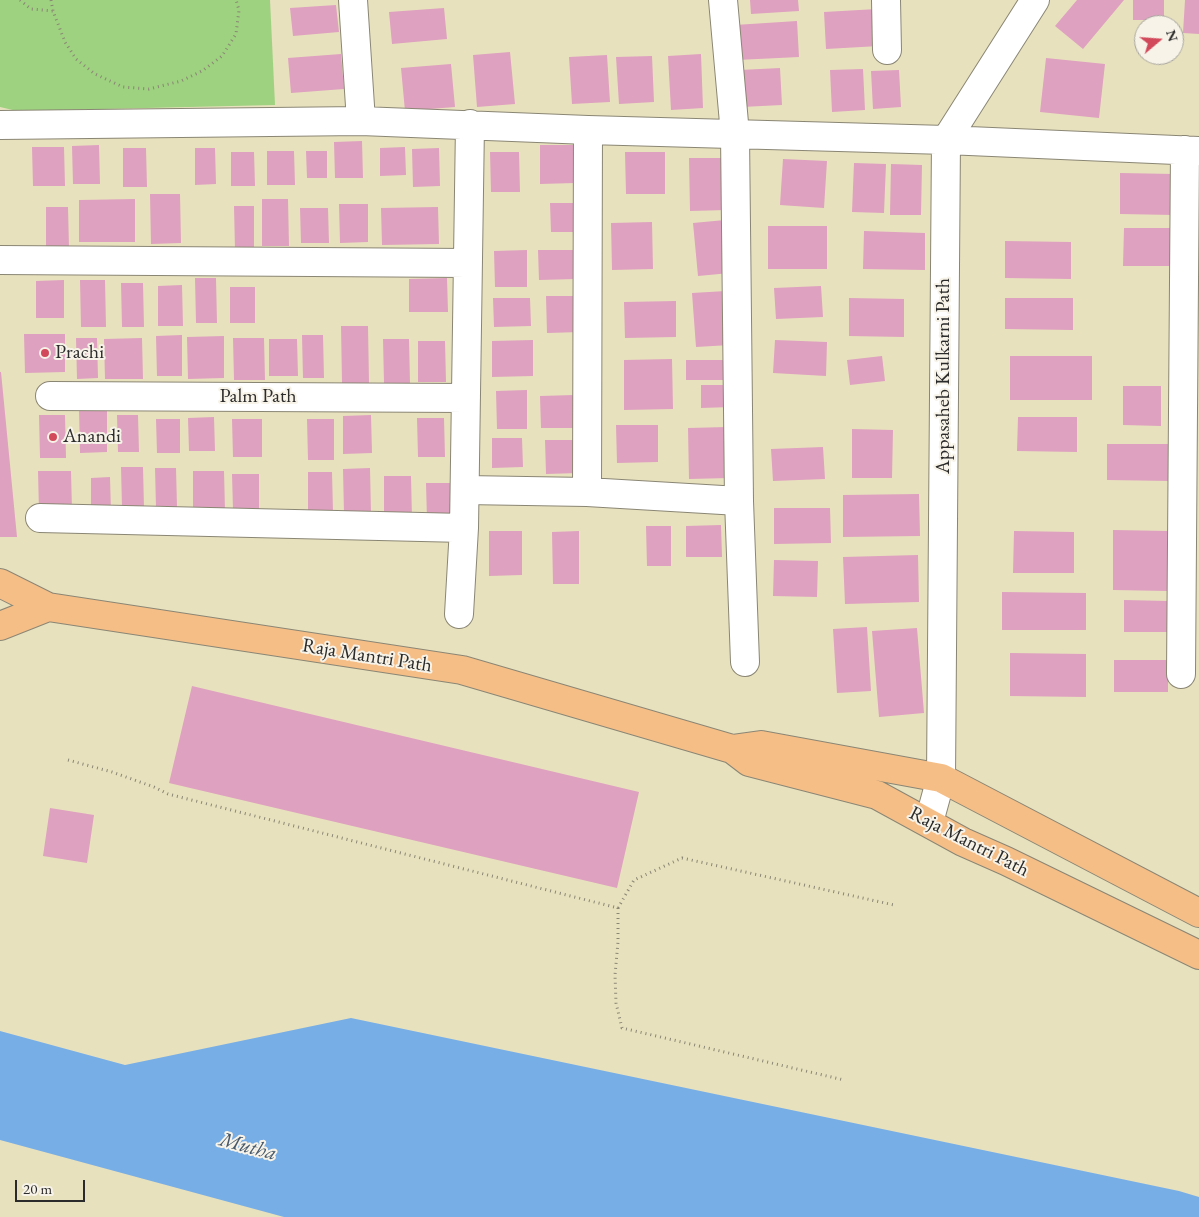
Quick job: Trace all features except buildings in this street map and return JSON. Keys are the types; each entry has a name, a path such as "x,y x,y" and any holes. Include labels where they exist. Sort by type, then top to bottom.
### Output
{"main road":[{"name":"Raja Mantri Path","path":"0,583 48,607 462,670 732,749 749,762 877,795 963,842 1199,955"},
{"path":"0,626 48,607"},
{"name":"Raja Mantri Path","path":"732,749 761,745 941,778 1199,913"}],"street":[{"path":"353,0 361,121"},
{"path":"723,0 735,134 739,502 745,662"},
{"path":"886,0 887,50"},
{"path":"946,140 1035,0"},
{"path":"0,125 361,121 1192,150 1191,452 1182,674"},
{"path":"459,614 465,490 470,124"},
{"path":"587,492 588,130"},
{"name":"Appasaheb Kulkarni Path","path":"929,822 941,778 946,140"},
{"path":"0,260 468,263"},
{"name":"Palm Path","path":"50,396 466,398"},
{"path":"465,490 587,492 739,502"},
{"path":"40,518 464,528"}],"path":[{"path":"20,0 31,9 52,11"},
{"path":"52,0 52,11 65,42 76,59 95,74 123,87 149,88 180,81 202,71 222,56 236,34 239,10 236,0"},
{"path":"68,760 112,772 168,794 618,908"},
{"path":"844,1080 622,1028 616,1004 615,985 618,908 634,880 682,858 894,905"}],"green space":[{"path":"0,0 270,0 275,105 17,111 0,107"}],"water":[{"name":"Mutha","path":"351,1018 1179,1191 1199,1197 1199,1217 284,1217 0,1140 0,1031 125,1065"}],"place":[{"name":"Prachi","path":"45,353"},
{"name":"Anandi","path":"53,437"}]}
